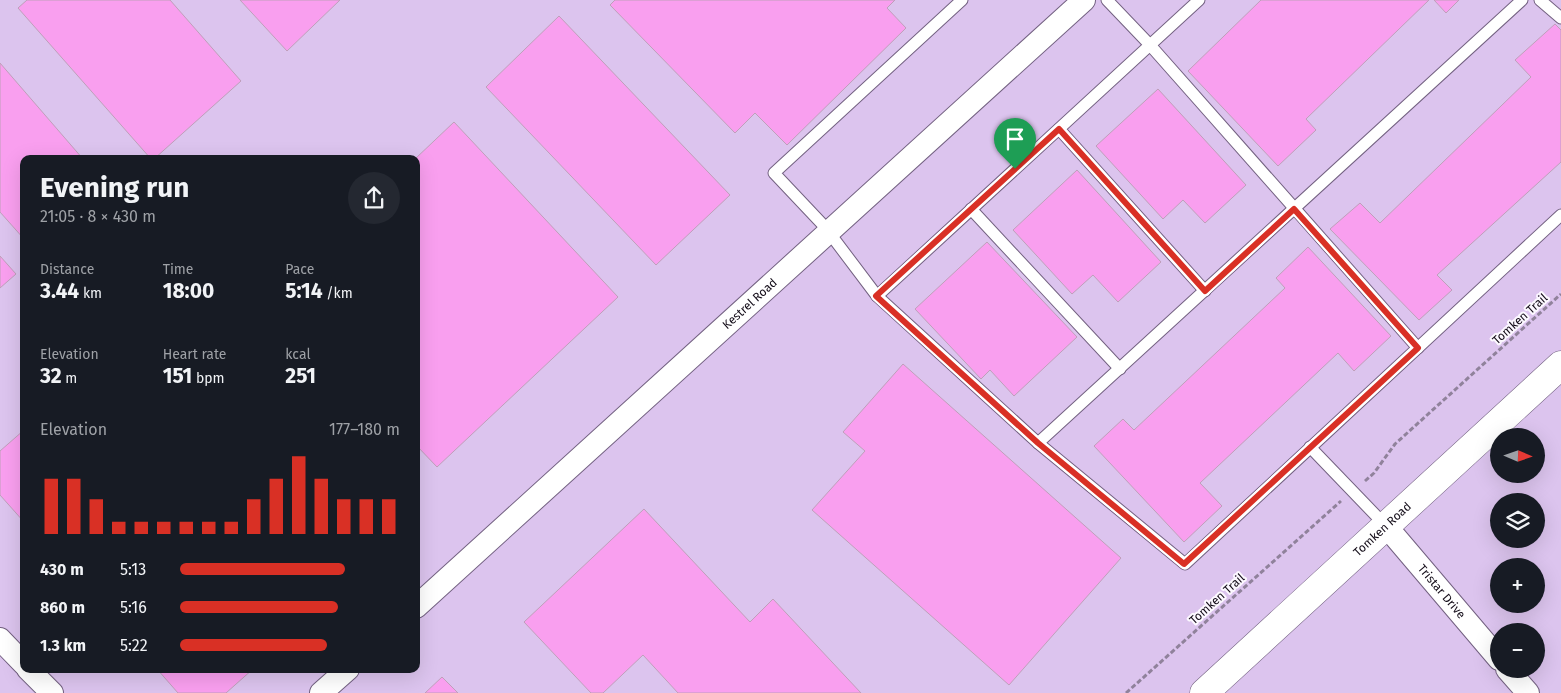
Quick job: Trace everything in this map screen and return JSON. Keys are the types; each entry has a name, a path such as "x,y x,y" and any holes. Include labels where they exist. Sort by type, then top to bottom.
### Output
{"main road":[{"name":"Tomken Road","path":"1204,693 1561,365"}],"street":[{"name":"Kestrel Road","path":"420,603 1084,0"},
{"name":"Tristar Drive","path":"1386,526 1490,648"},
{"path":"0,639 20,660"},
{"path":"32,673 52,693"},
{"path":"321,693 344,673"},
{"path":"1515,678 1528,693"}],"lane":[{"path":"962,0 774,173 825,227 876,296 1038,443 1184,564 1561,215"},
{"path":"1107,0 1150,45 1418,348"},
{"path":"876,296 1199,0"},
{"path":"1038,443 1522,0"},
{"path":"1540,0 1561,18"},
{"path":"1059,129 1205,291"},
{"path":"971,209 1120,369"},
{"path":"1310,447 1386,526"}],"path":[{"name":"Tomken Trail","path":"1384,460 1395,444 1418,422 1561,294"},
{"name":"Tomken Trail","path":"1126,693 1320,519"}],"shaded area":[{"path":"0,0 1561,0 1561,693 0,693"}],"building":[{"path":"27,0 170,0 241,81 158,155 147,155 18,8"},
{"path":"240,0 340,0 287,51"},
{"path":"615,0 895,0 887,8 906,28 787,145 755,113 735,133 610,5"},
{"path":"1261,0 1429,0 1306,119 1316,130 1278,166 1188,71"},
{"path":"1434,0 1459,0 1446,13"},
{"path":"559,16 730,195 656,265 486,87"},
{"path":"1555,24 1561,30 1561,162 1437,275 1452,290 1419,320 1330,229 1360,203 1380,223 1531,77 1515,60"},
{"path":"0,63 80,155 20,155 20,234 0,212"},
{"path":"1158,89 1246,185 1205,223 1183,200 1163,219 1096,146"},
{"path":"454,122 618,297 437,467 420,449 419,155"},
{"path":"1077,170 1161,262 1118,302 1093,275 1072,294 1013,230"},
{"path":"987,242 1077,337 1014,396 990,370 981,379 915,309"},
{"path":"1308,247 1391,336 1354,371 1338,353 1200,483 1222,506 1184,542 1094,446 1123,419 1134,430 1285,288 1276,278"},
{"path":"0,256 16,274 0,288"},
{"path":"903,364 1121,558 1009,685 812,510 865,451 843,432"},
{"path":"20,434 20,518 0,495 0,451"},
{"path":"644,509 750,622 773,599 861,693 678,693 643,655 603,693 591,693 524,622"},
{"path":"160,673 248,673 226,693 178,693"},
{"path":"442,677 458,693 425,693"}],"route":[{"path":"1059,129 1205,291 1294,209 1418,348 1184,564 1038,443 876,296 1015,169 1059,129"}]}
